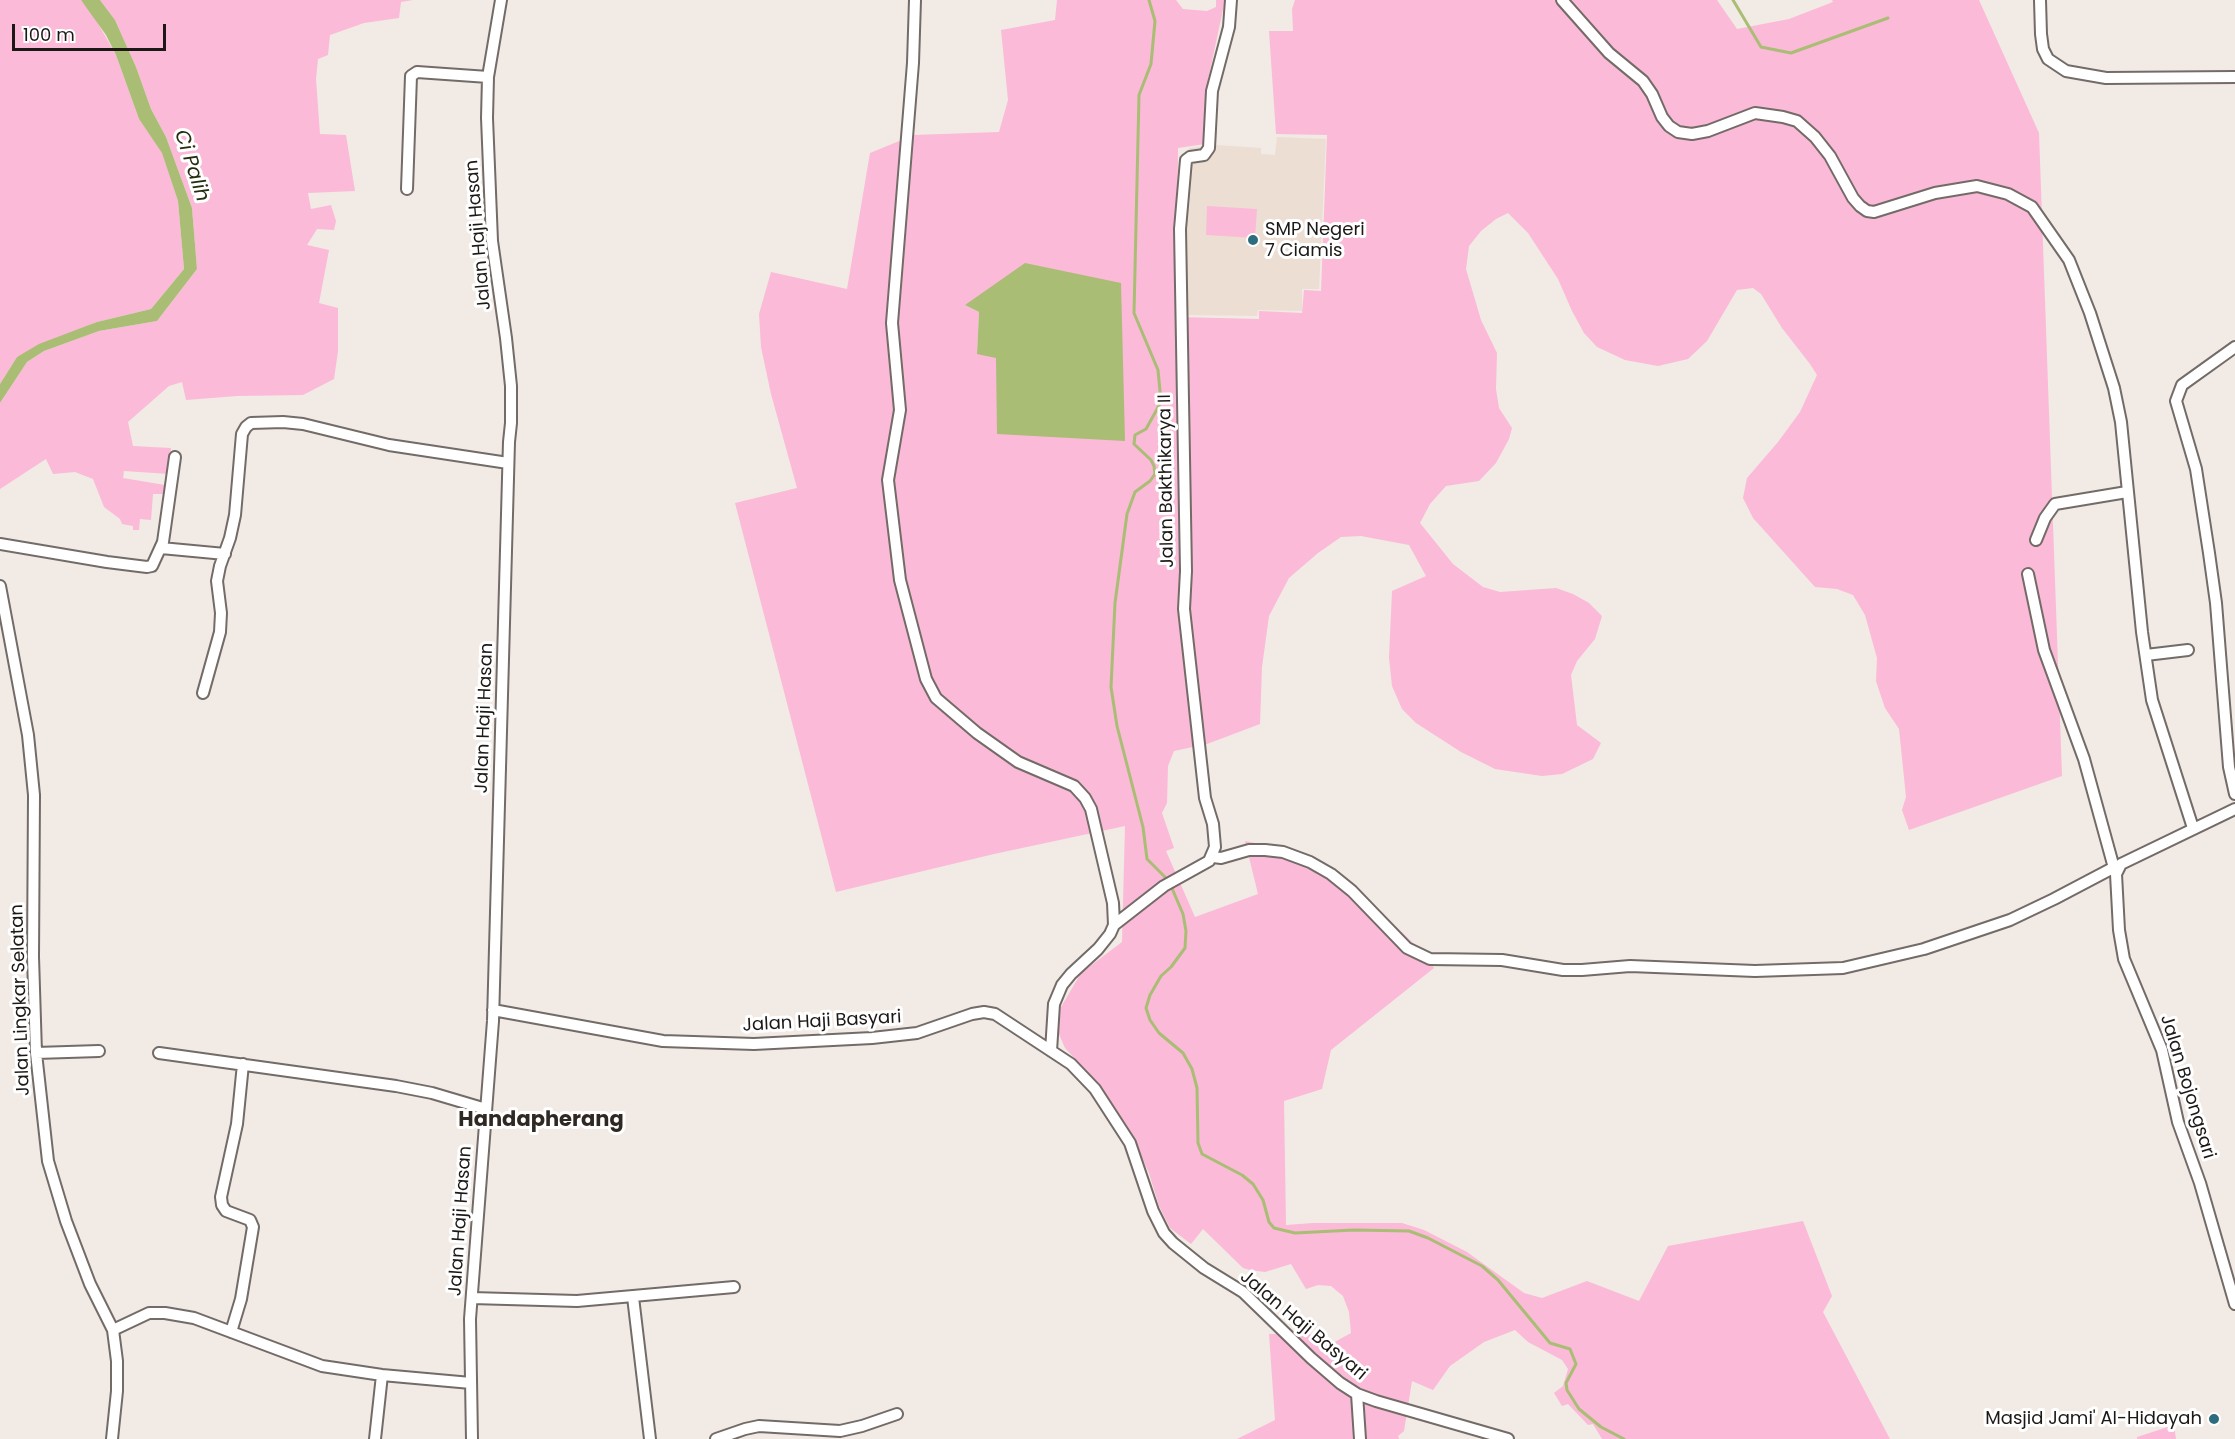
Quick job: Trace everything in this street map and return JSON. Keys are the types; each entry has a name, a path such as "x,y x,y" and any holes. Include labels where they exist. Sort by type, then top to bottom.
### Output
{"street":[{"name":"Jalan Haji Hasan","path":"472,1439 472,1298 493,1010 511,423 511,386 492,241 487,118 488,77 501,0"},
{"path":"915,0 913,63 891,323 900,410 888,480 900,580 926,679 936,698 945,708 1000,750 1035,770 1074,786 1085,798 1091,810 1113,903 1114,925 1098,950 1062,985 1054,1004 1051,1051"},
{"name":"Jalan Bakthikarya II","path":"1213,857 1215,847 1213,824 1205,798 1184,609 1186,571 1180,229 1186,160 1204,155 1209,147 1212,91 1229,27 1231,0"},
{"path":"1562,0 1609,53 1643,81 1652,94 1662,117 1678,132 1692,134 1708,131 1755,113 1797,121 1815,137 1830,156 1853,198 1867,211 1875,213 1935,193 1977,186 2008,194 2032,207 2069,260 2104,353 2121,422 2152,700 2193,828"},
{"path":"2040,0 2040,34 2043,49 2048,59 2066,71 2106,78 2235,77"},
{"path":"407,189 411,76 417,72 488,77"},
{"path":"2235,347 2182,386 2176,400 2196,469 2210,553 2229,767 2235,794"},
{"path":"202,693 220,632 221,613 217,581 235,515 242,434 251,423 303,424 389,445 508,463"},
{"path":"0,544 147,567 153,564 161,548 176,457"},
{"path":"2036,540 2045,518 2055,504 2127,492"},
{"path":"161,548 225,554"},
{"name":"Jalan Bojongsari","path":"2028,574 2046,657 2084,759 2116,868 2119,930 2124,959 2162,1050 2178,1122 2200,1183 2235,1304"},
{"name":"Jalan Lingkar Selatan","path":"0,586 28,735 34,795 33,957 36,1053 48,1161 56,1191 90,1284 113,1330 117,1361 117,1391 112,1439"},
{"path":"2146,656 2188,650"},
{"path":"1114,925 1169,883 1213,857 1218,858 1249,850 1265,850 1283,852 1310,862 1331,874 1352,891 1407,948 1430,959 1502,960 1563,970 1630,966 1812,971 1843,968 1924,949 2010,920 2235,809"},
{"name":"Jalan Haji Basyari","path":"493,1010 663,1041 754,1044 872,1038 917,1033 972,1014 989,1012 995,1014 1081,1073 1117,1120 1130,1143 1158,1223 1173,1243 1204,1268 1243,1292 1340,1383 1357,1394 1508,1439"},
{"path":"36,1053 99,1052"},
{"path":"159,1053 414,1090 486,1108"},
{"path":"231,1332 241,1299 254,1227 250,1220 226,1211 221,1197 237,1124 243,1064"},
{"path":"472,1298 578,1301 734,1287"},
{"path":"633,1297 650,1439"},
{"path":"113,1330 149,1313 165,1313 194,1318 322,1365 382,1375 437,1378 471,1383"},
{"path":"375,1439 382,1375"},
{"path":"1357,1394 1360,1439"},
{"path":"716,1439 759,1426 840,1431 897,1414"}],"shaded area":[{"path":"0,0 81,0 92,13 116,55 139,119 162,152 178,201 184,269 151,309 97,322 17,357 0,384"},
{"path":"81,0 100,0 115,20 136,67 151,109 166,137 192,208 197,269 157,321 99,331 44,351 27,362 0,403 0,384 17,357 39,344 97,322 151,309 184,269 178,201 162,153 139,119 116,55 106,35"},
{"path":"100,0 413,0 401,2 399,18 364,23 330,35 328,55 318,59 316,79 320,134 346,135 355,191 308,193 311,209 331,205 336,221 334,230 317,229 307,245 329,250 319,303 338,308 338,351 334,379 303,395 237,396 186,400 182,382 169,386 128,422 133,446 171,448 169,474 124,471 123,478 165,485 164,494 153,494 151,520 140,519 139,530 133,530 133,526 122,524 120,519 104,507 93,479 75,472 53,474 46,459 0,489 0,403 27,362 44,351 99,331 157,321 197,269 192,208 166,137 151,109 136,67 115,20"},
{"path":"1057,0 1176,0 1183,9 1207,11 1216,7 1216,0 1225,0 1208,80 1205,144 1178,148 1178,317 1259,319 1259,311 1302,313 1304,290 1321,291 1327,135 1276,134 1269,31 1293,31 1292,9 1295,0 1717,0 1737,29 1789,19 1833,2 1832,0 1979,0 2039,133 2062,776 1909,830 1902,810 1906,797 1899,729 1885,708 1876,681 1877,658 1865,615 1853,595 1837,589 1815,587 1753,518 1743,498 1747,478 1800,412 1817,375 1810,364 1782,328 1761,294 1753,288 1737,290 1707,341 1688,359 1658,366 1625,360 1597,347 1584,333 1558,279 1528,233 1508,213 1481,231 1469,246 1466,269 1481,320 1497,353 1496,389 1499,408 1512,428 1509,439 1496,463 1479,481 1446,486 1430,504 1420,523 1453,564 1483,587 1500,592 1556,588 1589,603 1602,616 1595,639 1577,661 1571,675 1577,725 1601,743 1593,759 1562,774 1542,776 1495,769 1461,752 1416,723 1402,709 1392,686 1389,658 1392,591 1426,576 1409,545 1361,536 1341,537 1289,578 1269,616 1262,667 1260,724 1207,744 1174,751 1168,766 1167,803 1162,813 1174,848 1166,851 1195,917 1258,894 1245,841 1275,847 1311,857 1347,878 1421,951 1434,968 1331,1050 1322,1089 1284,1101 1286,1225 1402,1223 1424,1230 1467,1252 1524,1293 1542,1298 1587,1281 1639,1301 1668,1246 1803,1221 1832,1296 1823,1312 1890,1439 1602,1439 1593,1424 1588,1425 1568,1404 1562,1406 1554,1393 1563,1386 1568,1369 1562,1360 1528,1342 1515,1330 1484,1342 1450,1366 1433,1390 1412,1381 1404,1431 1398,1436 1399,1439 1237,1439 1275,1420 1269,1334 1309,1334 1331,1344 1351,1333 1349,1312 1343,1296 1331,1286 1318,1285 1306,1289 1291,1264 1265,1272 1243,1268 1203,1229 1191,1244 1170,1228 1159,1206 1149,1173 1127,1127 1093,1078 1065,1048 1058,1032 1061,1007 1081,973 1122,942 1125,826 994,854 836,892 735,503 797,488 771,394 761,347 759,314 771,272 847,289 870,153 914,135 999,132 1008,100 1001,30 1055,20","holes":["1121,283 977,354 979,312 965,305"]},
{"name":"SMP Negeri 7 Ciamis","path":"1277,137 1326,139 1319,289 1302,289 1302,311 1258,310 1257,316 1185,315 1185,191 1189,148 1216,145 1261,148 1261,154 1275,155"},
{"path":"1207,206 1257,209 1255,238 1206,235"},
{"path":"1025,263 1121,283 1125,441 997,434 996,358 977,354 979,312 965,305"},
{"path":"2174,1425 2176,1439 2137,1439 2137,1437"}],"waterway":[{"path":"1149,0 1155,21 1151,64 1139,95 1134,313 1158,370 1161,402 1146,429 1135,435 1134,444 1151,460 1155,474 1150,481 1135,492 1127,514 1115,603 1111,687 1117,726 1143,827 1147,859 1168,880"},
{"path":"1733,0 1761,47 1791,53 1888,18"},
{"path":"1171,886 1183,914 1186,931 1185,948 1161,976 1150,995 1146,1008 1150,1020 1159,1033 1183,1053 1192,1069 1197,1088 1198,1143 1202,1154 1242,1175 1253,1184 1263,1200 1269,1222 1274,1228 1295,1233 1354,1230 1409,1231 1428,1238 1482,1266 1498,1280 1550,1343 1570,1349 1576,1364 1566,1383 1567,1390 1579,1409 1601,1427 1624,1439"}],"place":[{"name":"SMP Negeri 7 Ciamis","path":"1253,240"},
{"name":"Masjid Jami' Al-Hidayah","path":"2214,1419"}],"district":[{"name":"Handapherang","path":"541,1121"}],"water label":[{"name":"Ci Palih","path":"191,166"}]}
